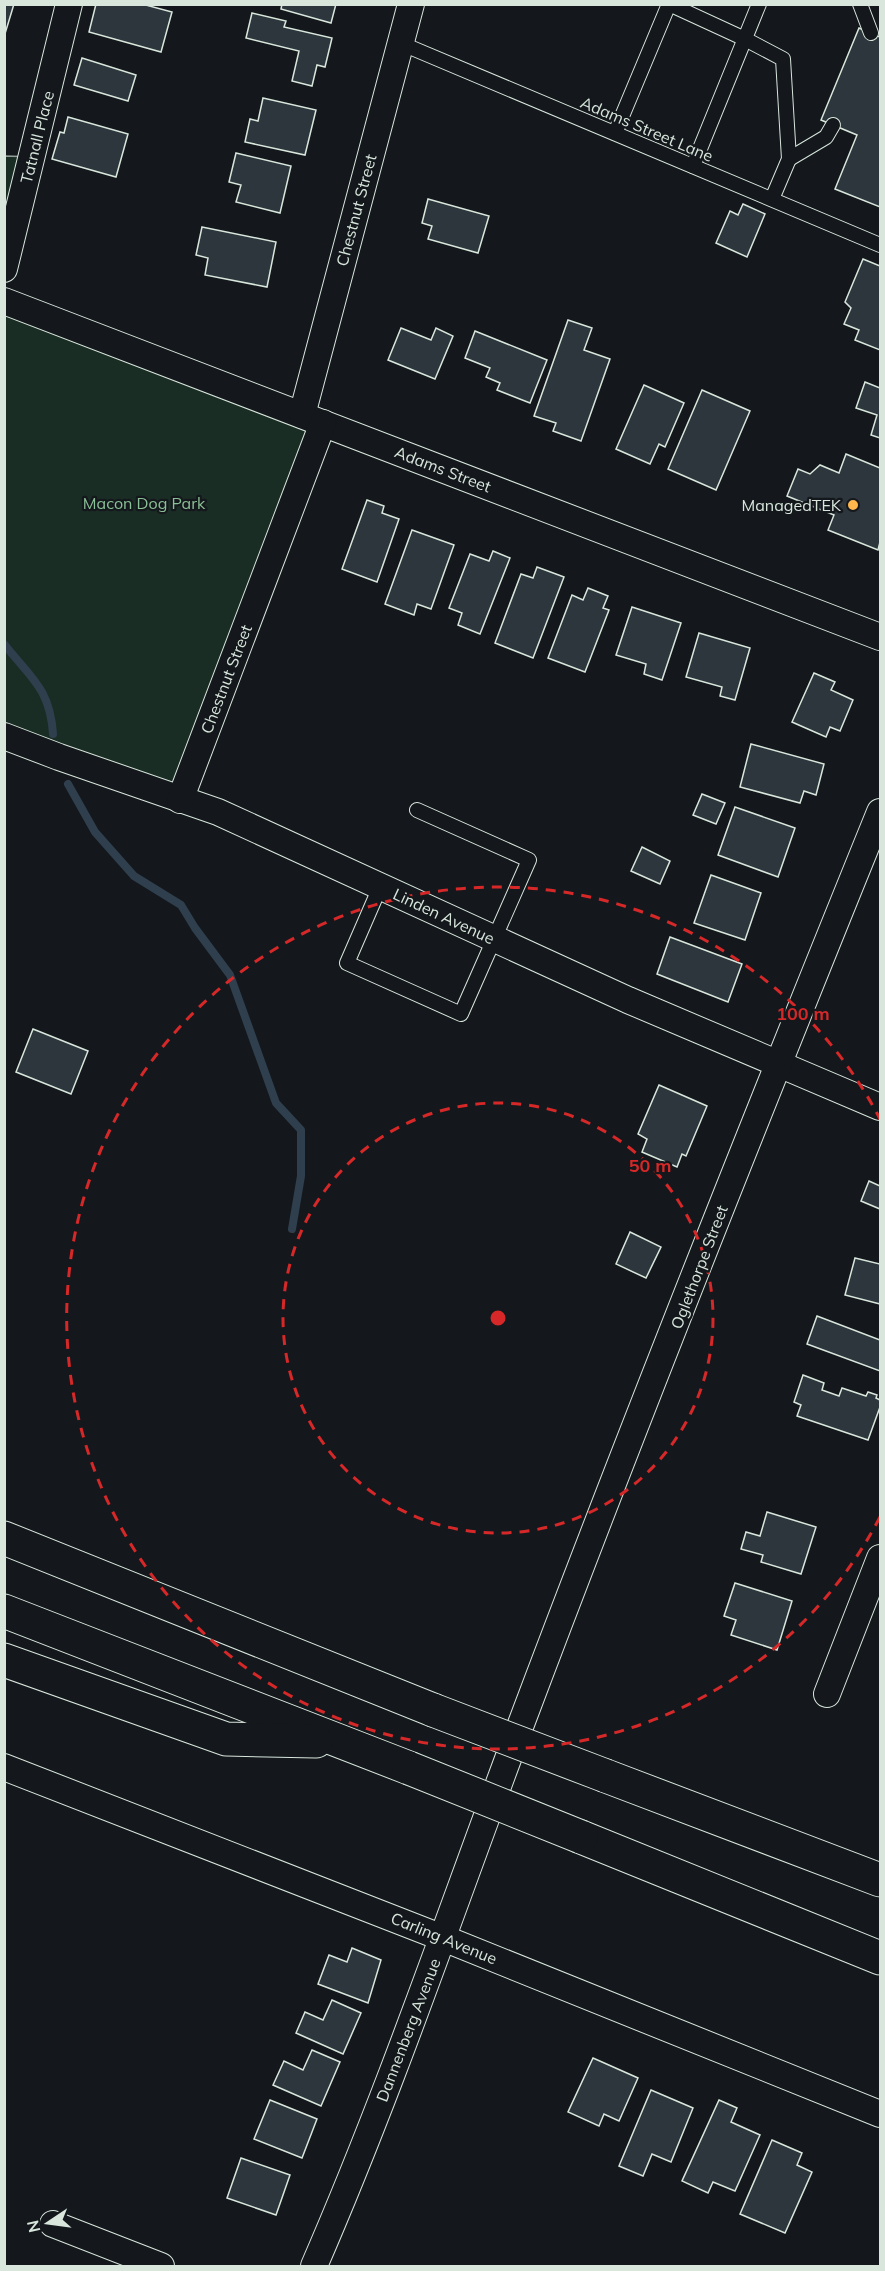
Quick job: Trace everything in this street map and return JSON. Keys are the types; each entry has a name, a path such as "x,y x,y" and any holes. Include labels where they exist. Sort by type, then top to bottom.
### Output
{"highway":[{"path":"4,1538 433,1710 880,1880"},
{"path":"4,1611 410,1768 880,1958"},
{"path":"4,1660 226,1739 338,1741"}],"street":[{"name":"Tatnall Place","path":"4,269 69,4"},
{"name":"Chestnut Street","path":"180,800 313,419 411,4"},
{"name":"Adams Street","path":"4,301 880,637"},
{"name":"Linden Avenue","path":"4,736 218,812 628,1000 880,1107"},
{"name":"Oglethorpe Street","path":"521,1724 778,1064 880,812"},
{"path":"827,1694 880,1558"},
{"name":"Dannenberg Avenue","path":"314,2266 346,2191 443,1938 521,1724"},
{"name":"Carling Avenue","path":"4,1767 443,1938 880,2114"},
{"path":"52,2224 161,2266"}],"lane":[{"path":"615,134 669,4 746,39 783,59 789,159 772,200"},
{"path":"693,166 759,4"},
{"path":"860,4 871,33"},
{"name":"Adams Street Lane","path":"400,43 880,245"},
{"path":"789,159 826,137 832,125"},
{"path":"380,887 346,963 461,1014 529,860 417,810"}],"green space":[{"path":"5,156 35,157 5,273"},
{"name":"Macon Dog Park","path":"4,304 324,422 179,797 5,730"}],"building":[{"path":"4,4 14,4 4,37"},
{"path":"96,4 142,4 172,12 161,52 89,32"},
{"path":"282,4 336,4 331,23 281,9"},
{"path":"252,13 286,21 284,27 332,38 325,67 317,65 312,86 292,81 299,51 246,38"},
{"path":"859,28 880,37 880,207 835,189 857,135 821,120"},
{"path":"82,58 136,75 128,101 74,85"},
{"path":"263,98 316,110 305,155 245,142 250,119 258,121"},
{"path":"68,117 128,134 116,177 52,159 60,132 64,133"},
{"path":"236,153 291,166 280,213 236,202 241,185 229,182"},
{"path":"428,199 489,216 478,253 428,239 432,226 422,223"},
{"path":"743,204 765,214 747,257 716,243 730,211 738,215"},
{"path":"202,227 276,242 267,287 205,275 208,258 196,255"},
{"path":"863,259 880,266 880,350 855,340 859,330 844,324 851,308 845,302"},
{"path":"568,320 592,328 584,350 610,359 581,441 553,431 556,423 534,416"},
{"path":"401,328 431,340 436,328 453,336 435,379 388,360"},
{"path":"475,331 547,360 530,403 497,390 500,383 486,377 490,368 465,358"},
{"path":"865,382 880,388 880,438 871,435 877,415 856,408"},
{"path":"644,385 684,403 665,447 659,444 650,464 616,449"},
{"path":"702,390 750,411 716,490 668,469"},
{"path":"846,454 880,468 880,542 878,550 828,530 834,515 787,496 798,469 810,474 820,465 839,473"},
{"path":"367,500 384,506 382,513 399,519 377,582 342,569"},
{"path":"412,530 454,545 431,609 417,604 414,615 385,604"},
{"path":"493,551 510,558 480,634 458,625 462,613 449,608 470,554 489,561"},
{"path":"537,567 564,577 533,658 495,643 521,574 533,578"},
{"path":"588,588 608,596 603,608 609,610 585,672 548,658 572,595 583,600"},
{"path":"632,607 681,623 662,680 644,674 646,664 616,655"},
{"path":"699,633 750,648 735,700 720,696 722,687 686,677"},
{"path":"814,673 835,682 831,690 853,700 840,731 830,727 826,737 792,722"},
{"path":"751,744 824,764 816,795 804,791 800,803 740,787"},
{"path":"702,794 725,803 716,824 693,815"},
{"path":"735,807 795,828 778,877 718,855"},
{"path":"642,847 670,861 660,884 631,871"},
{"path":"711,875 761,893 745,940 694,923"},
{"path":"670,937 742,964 728,1002 657,974"},
{"path":"33,1029 88,1051 71,1094 16,1072"},
{"path":"659,1085 707,1106 686,1156 682,1154 677,1167 642,1152 647,1139 638,1134"},
{"path":"869,1181 880,1186 880,1209 861,1201"},
{"path":"630,1232 661,1247 646,1278 616,1264"},
{"path":"855,1258 880,1264 880,1304 845,1295"},
{"path":"817,1316 880,1340 880,1371 807,1344"},
{"path":"803,1375 824,1383 822,1390 839,1396 842,1388 866,1396 868,1392 877,1395 880,1407 868,1440 797,1416 801,1405 794,1402"},
{"path":"767,1512 816,1527 801,1574 761,1562 763,1555 741,1549 746,1532 760,1536"},
{"path":"735,1583 792,1601 777,1650 731,1635 736,1620 724,1616"},
{"path":"352,1948 381,1960 368,2003 318,1984 329,1955 347,1962"},
{"path":"332,2000 361,2013 343,2054 296,2033 305,2012 323,2020"},
{"path":"312,2050 340,2062 321,2106 273,2085 284,2061 303,2070"},
{"path":"593,2058 638,2078 619,2121 604,2114 599,2126 568,2112"},
{"path":"651,2090 693,2108 671,2162 652,2154 643,2176 619,2166"},
{"path":"270,2100 317,2119 302,2158 254,2139"},
{"path":"719,2100 737,2108 731,2122 760,2135 735,2191 713,2182 708,2193 682,2181"},
{"path":"772,2140 802,2153 797,2165 812,2172 785,2233 740,2214"},
{"path":"241,2158 290,2175 276,2215 227,2198"}],"waterway":[{"path":"4,644 43,694 48,705 53,734"},
{"path":"68,784 95,832 134,876 181,905 230,975 276,1103 301,1130 301,1176 292,1229"}],"place":[{"name":"ManagedTEK","path":"853,505"}]}
